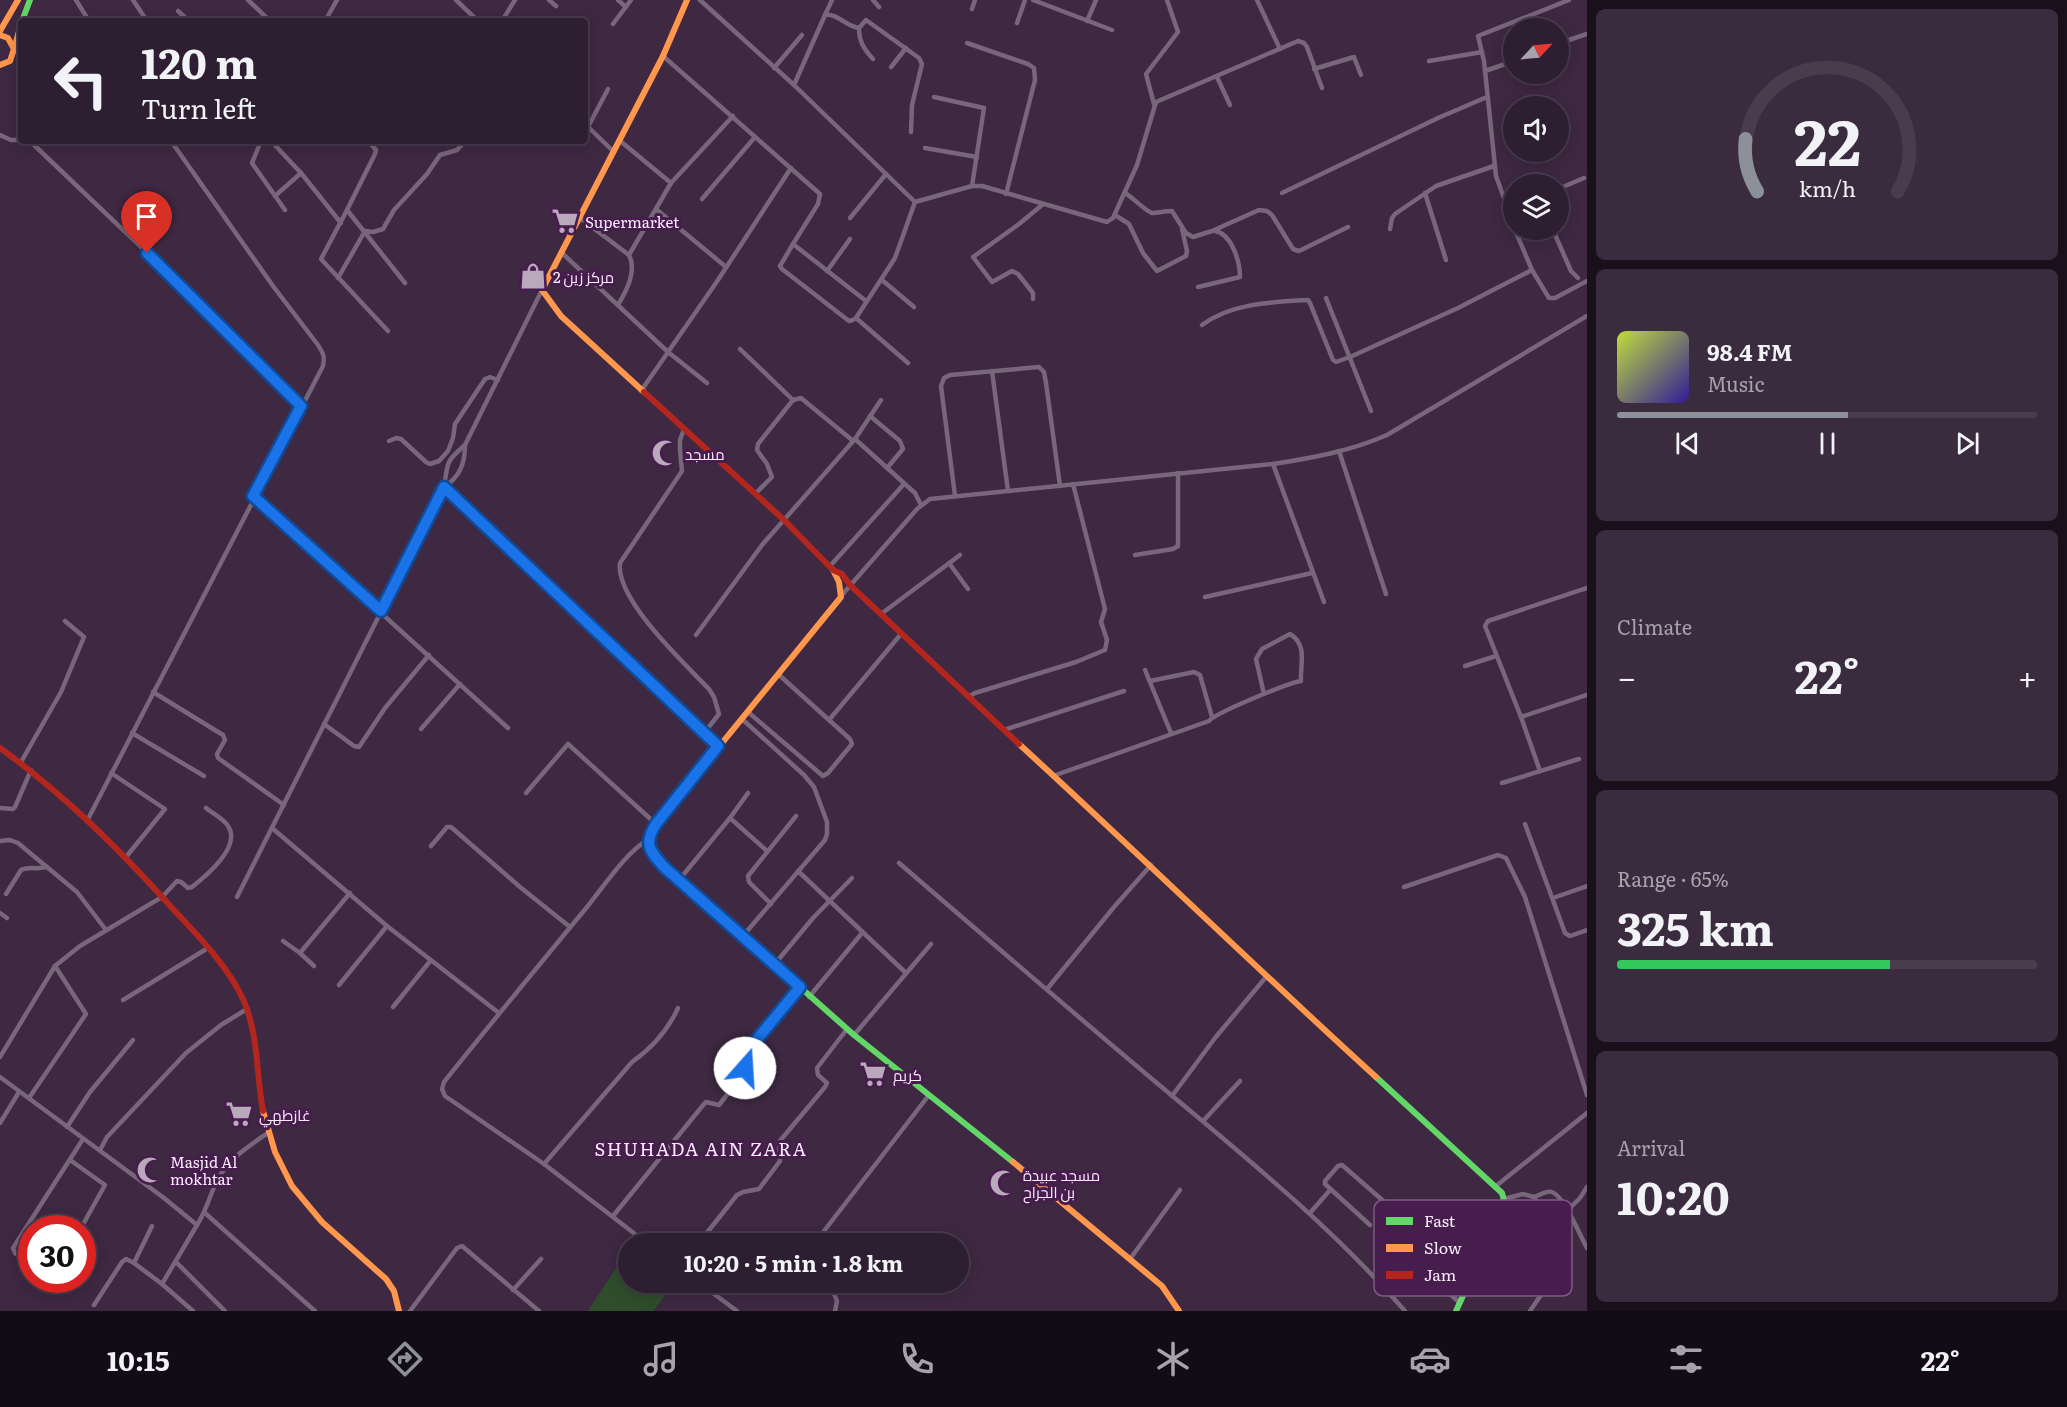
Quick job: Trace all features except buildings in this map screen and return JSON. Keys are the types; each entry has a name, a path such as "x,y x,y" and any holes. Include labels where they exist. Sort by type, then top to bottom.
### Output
{"street":[{"path":"0,71 3,64 12,58 14,49 12,12 18,0"},
{"path":"0,31 13,24 30,0"},
{"path":"76,0 87,18"},
{"path":"133,0 145,18"},
{"path":"248,0 267,18"},
{"path":"328,18 337,0"},
{"path":"456,0 475,18"},
{"path":"504,18 515,0"},
{"path":"549,0 556,6"},
{"path":"618,0 626,7"},
{"path":"613,24 631,0"},
{"path":"444,487 452,483 463,466 465,445 663,56 687,0"},
{"path":"700,0 794,85 915,202"},
{"path":"794,85 832,0"},
{"path":"873,0 879,6"},
{"path":"972,9 975,0"},
{"path":"1017,23 1024,0"},
{"path":"1033,0 1112,30"},
{"path":"1087,21 1096,0"},
{"path":"915,202 972,186 982,186 1102,222 1111,220 1140,155 1154,104 1146,74 1178,32 1167,0"},
{"path":"1257,0 1280,49"},
{"path":"1503,199 1494,165 1479,34 1569,0"},
{"path":"177,11 185,18"},
{"path":"329,15 332,18"},
{"path":"825,15 833,15 859,28"},
{"path":"873,59 863,49 859,28 863,21 867,20 919,58 922,64 912,105 911,132"},
{"path":"1569,40 1587,34"},
{"path":"0,35 11,41 14,49"},
{"path":"774,68 802,35"},
{"path":"1154,104 1301,42 1307,47 1322,88"},
{"path":"967,43 1028,64 1036,72 1006,194"},
{"path":"891,67 906,48"},
{"path":"1430,61 1482,52"},
{"path":"663,56 820,194 821,198 780,266 849,321 854,321 895,258 915,202"},
{"path":"1314,69 1354,57 1361,75"},
{"path":"1485,71 1503,65"},
{"path":"1217,76 1230,105"},
{"path":"588,124 608,89"},
{"path":"934,97 984,108 972,186"},
{"path":"1282,193 1437,118 1487,97"},
{"path":"629,255 671,183 733,116"},
{"path":"588,127 614,152"},
{"path":"0,135 11,140 18,140"},
{"path":"702,199 755,136"},
{"path":"619,141 671,183"},
{"path":"32,144 163,268 301,406"},
{"path":"88,819 253,496 323,366 324,354 266,278 173,144"},
{"path":"260,144 252,163 285,210"},
{"path":"274,144 301,173 341,223"},
{"path":"371,144 376,150 375,154 321,259 388,331"},
{"path":"365,231 373,232 383,229 394,210 427,174 440,155 458,149 462,144"},
{"path":"925,148 977,157"},
{"path":"1390,229 1395,214 1425,193 1447,181 1494,165"},
{"path":"641,391 790,168"},
{"path":"275,196 301,173"},
{"path":"850,218 886,174"},
{"path":"1569,184 1584,178"},
{"path":"1125,193 1138,201 1147,212 1172,211 1188,236 1193,237 1259,210 1267,211 1293,249 1299,251 1348,227"},
{"path":"1425,193 1446,260"},
{"path":"1033,299 1030,288 1014,272 1008,272 992,282 973,257 1042,205"},
{"path":"656,209 726,267"},
{"path":"347,210 405,283"},
{"path":"1115,215 1129,224 1143,253 1157,271 1186,256 1187,251 1181,226"},
{"path":"580,218 629,255 633,267 631,276 618,304"},
{"path":"338,278 365,231"},
{"path":"1198,287 1240,277 1231,243 1223,233 1212,231"},
{"path":"826,271 850,239"},
{"path":"1519,240 1532,270 1547,296 1552,298 1587,282"},
{"path":"1557,240 1571,271 1578,278"},
{"path":"793,244 866,302"},
{"path":"562,253 668,352 707,382"},
{"path":"1202,325 1222,313 1239,308 1308,300 1333,360 1336,362 1458,308 1532,270"},
{"path":"882,280 914,307"},
{"path":"542,290 557,312 784,520 832,568 842,574 850,585 901,634 1151,866 1266,977 1496,1186 1504,1199 1523,1194 1534,1197 1549,1191 1560,1200"},
{"path":"1326,298 1371,411"},
{"path":"1179,1311 1162,1286 809,997 679,880 652,853 648,844 649,839 656,824 850,585 921,505 930,499 1274,464 1339,451 1387,435 1587,316"},
{"path":"856,318 908,363"},
{"path":"740,349 793,400"},
{"path":"955,496 941,386 944,378 950,375 992,371 1039,367 1044,372 1060,486"},
{"path":"992,371 1008,491"},
{"path":"389,441 396,438 401,439 426,462 435,464 448,451 455,424 485,379 490,377 498,380"},
{"path":"756,494 772,477 767,464 757,450 758,444 793,400 801,398 888,468 915,493 921,505"},
{"path":"696,635 744,569 854,439 881,400"},
{"path":"870,416 900,441 903,448 888,468"},
{"path":"684,429 680,440 682,471 638,534 619,568 627,592 640,612 714,696 719,714 704,733"},
{"path":"237,897 444,487 446,465 465,445"},
{"path":"1339,451 1386,594"},
{"path":"1274,464 1324,602"},
{"path":"1135,555 1173,549 1178,546 1178,473"},
{"path":"832,568 904,484"},
{"path":"968,697 984,689 1076,662 1105,650 1107,640 1101,622 1105,609 1073,484"},
{"path":"444,487 718,746"},
{"path":"253,496 508,728"},
{"path":"881,614 960,555"},
{"path":"949,563 968,589"},
{"path":"832,568 839,582 841,597"},
{"path":"1205,597 1312,573"},
{"path":"1540,771 1486,631 1486,623 1587,588"},
{"path":"21,762 60,692 84,637 64,621"},
{"path":"829,720 901,634"},
{"path":"1053,776 1209,721 1212,717 1264,694 1301,681 1304,654 1295,637 1290,634 1262,649 1256,659 1264,694"},
{"path":"324,724 354,746 359,747 385,708 429,655"},
{"path":"1466,666 1496,656"},
{"path":"1146,670 1171,733"},
{"path":"1150,681 1197,673 1200,675 1212,717"},
{"path":"748,711 823,776 852,744 778,674"},
{"path":"422,729 460,684"},
{"path":"1004,730 1124,691"},
{"path":"153,692 224,735 225,740 218,754 219,758 284,805"},
{"path":"1521,717 1587,695"},
{"path":"742,719 804,775 814,787 827,822 825,840 742,937"},
{"path":"132,733 204,776"},
{"path":"526,793 566,746 571,745 656,824"},
{"path":"0,748 31,770 88,819 126,857 208,948 233,981 247,1010 253,1030 260,1094 268,1133 291,1184 303,1202 328,1228 384,1276 393,1290 399,1311"},
{"path":"1502,783 1579,759"},
{"path":"0,808 13,809 15,807 31,770"},
{"path":"111,773 165,810 126,857"},
{"path":"679,880 748,793"},
{"path":"0,1058 55,966 80,946 162,897 177,881 192,888 220,862 232,840 228,825 206,808"},
{"path":"771,904 747,880 748,876 796,816"},
{"path":"730,818 767,850"},
{"path":"1525,824 1567,935 1587,930"},
{"path":"431,846 447,827 451,827 570,927"},
{"path":"272,828 387,926 499,1013"},
{"path":"634,1233 544,1164 446,1096 442,1089 444,1083 499,1013 570,927 640,844 649,839"},
{"path":"0,841 10,840 18,843 77,892 106,930"},
{"path":"1404,887 1498,855 1506,858 1525,897 1587,1095"},
{"path":"899,863 1204,1120 1310,1213 1374,1279"},
{"path":"1047,989 1151,866"},
{"path":"6,894 21,870 26,868 38,870 46,867"},
{"path":"798,871 906,973"},
{"path":"774,965 852,878"},
{"path":"1552,898 1587,886"},
{"path":"300,953 350,893"},
{"path":"0,913 7,918"},
{"path":"339,985 387,926"},
{"path":"809,997 862,933"},
{"path":"283,940 314,966"},
{"path":"854,1035 931,944"},
{"path":"123,1000 208,948"},
{"path":"393,1007 431,960"},
{"path":"29,1098 86,1014 55,966"},
{"path":"1172,1095 1215,1038 1266,977"},
{"path":"613,1216 704,1104 706,1102 719,1105 744,1073 744,1057 750,1048 800,987"},
{"path":"544,1164 632,1062 646,1052 671,1024 678,1008"},
{"path":"100,1150 107,1137 186,1053 221,1025 247,1010"},
{"path":"708,1233 737,1195 743,1191 759,1189 780,1161 779,1142 825,1087 827,1083 818,1075 817,1068 847,1029"},
{"path":"67,1127 90,1092 133,1040"},
{"path":"0,1077 164,1197 197,1225"},
{"path":"1204,1120 1240,1081"},
{"path":"0,1123 19,1092"},
{"path":"822,1233 929,1095"},
{"path":"1496,1186 1587,1113"},
{"path":"162,1284 205,1213 225,1167 268,1133"},
{"path":"34,1215 83,1138"},
{"path":"70,1160 105,1185 88,1215"},
{"path":"1370,1225 1330,1190 1325,1181 1338,1166 1342,1165 1382,1200"},
{"path":"1572,1206 1587,1186"},
{"path":"1130,1259 1180,1190"},
{"path":"1310,1213 1330,1190"},
{"path":"205,1213 315,1311"},
{"path":"1572,1218 1587,1248"},
{"path":"134,1263 152,1226"},
{"path":"18,1240 13,1248 18,1255"},
{"path":"410,1311 459,1247 464,1247 539,1311"},
{"path":"94,1305 126,1259 162,1284 192,1311"},
{"path":"513,1290 541,1259"},
{"path":"176,1262 225,1311"},
{"path":"713,1293 737,1311"},
{"path":"834,1293 837,1301 835,1311"},
{"path":"1390,1296 1405,1311"},
{"path":"1452,1296 1460,1303"},
{"path":"1456,1311 1463,1296"},
{"path":"1530,1311 1540,1296"}],"green space":[{"path":"618,1265 618,1293 667,1293 653,1311 588,1311"}],"traffic: fast":[{"path":"23,18 30,0"},
{"path":"656,857 854,1035 1013,1162"},
{"path":"1376,1077 1502,1193 1504,1200"},
{"path":"1456,1311 1463,1296"}],"traffic: slow":[{"path":"0,31 18,0"},
{"path":"644,392 561,316 542,290 663,56 687,0"},
{"path":"0,35 8,38 14,49 10,61 0,65"},
{"path":"14,49 18,35"},
{"path":"656,857 650,842 656,824 841,597 839,582 833,570"},
{"path":"1019,744 1376,1077"},
{"path":"263,1111 275,1152 292,1186 322,1222 386,1279 394,1291 399,1311"},
{"path":"1013,1162 1162,1286 1179,1311"}],"traffic: jam":[{"path":"644,392 784,520 833,570 842,574 850,585 1019,744"},
{"path":"0,748 69,804 112,845 193,930 221,963 243,999 252,1026 263,1111"}],"place":[{"name":"Supermarket","path":"565,221"},
{"name":"مركز زين 2","path":"533,276"},
{"name":"مسجد","path":"665,453"},
{"name":"كريم","path":"873,1074"},
{"name":"غازطهي","path":"239,1114"},
{"name":"Masjid Al mokhtar","path":"150,1170"},
{"name":"مسجد عبيدة بن الجراح","path":"1003,1183"}],"district":[{"name":"SHUHADA AIN ZARA","path":"701,1148"}],"route":[{"path":"147,253 301,406 253,496 381,611 444,487 718,746 656,824 648,844 652,853 664,867 800,987 750,1048 744,1057 745,1068"}]}
